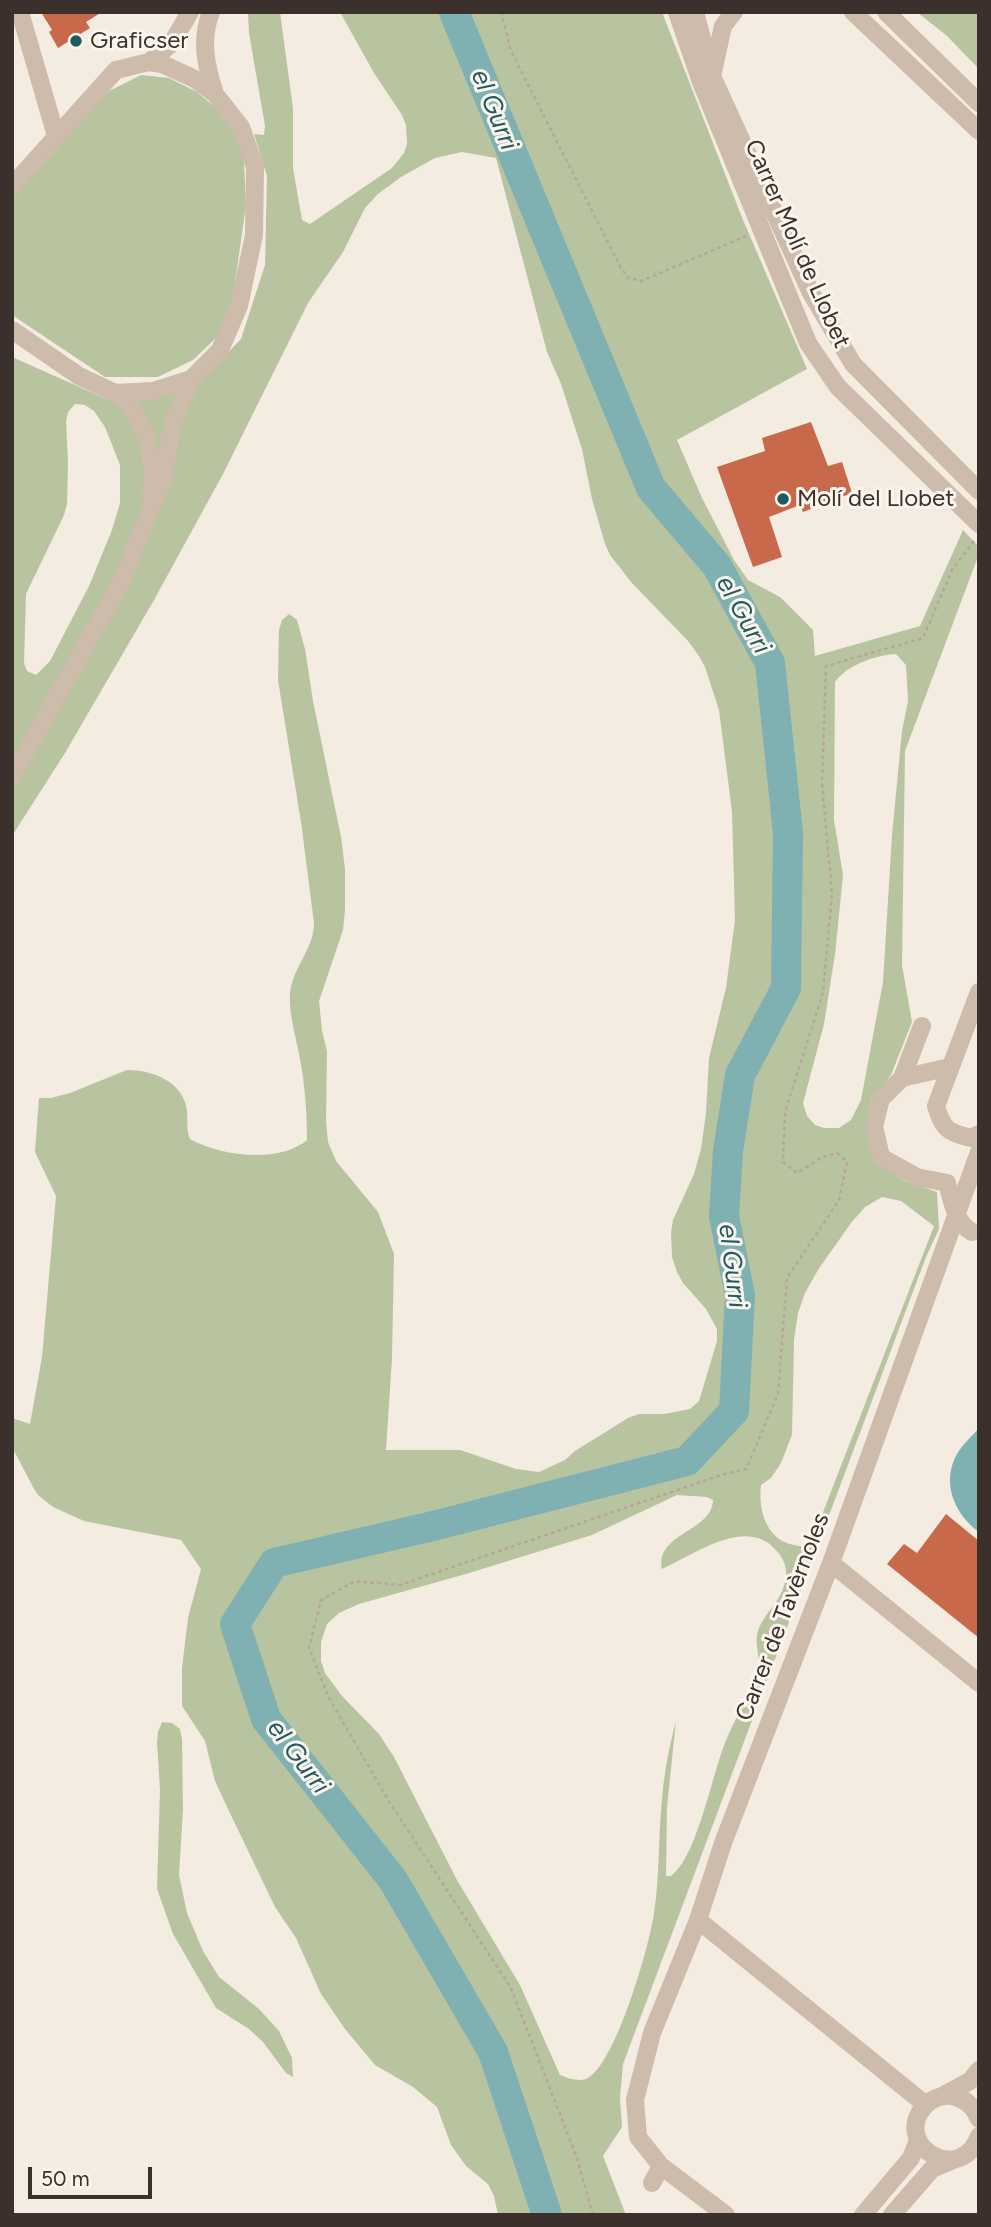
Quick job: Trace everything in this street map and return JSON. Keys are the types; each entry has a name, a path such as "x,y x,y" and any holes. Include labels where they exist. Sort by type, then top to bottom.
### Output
{"street":[{"path":"20,12 56,136"},
{"path":"149,62 172,43 190,12"},
{"path":"211,12 205,27 204,45 207,70 215,94"},
{"name":"Carrer Molí de Llobet","path":"677,12 701,82 808,343 838,387 977,531"},
{"name":"Carrer Molí de Llobet","path":"695,12 712,76 811,293 852,364 979,491"},
{"path":"712,76 723,26 734,12"},
{"path":"853,12 979,131"},
{"path":"886,12 979,103"},
{"path":"12,186 116,70 149,62 162,64 195,79 215,94 241,127 255,167 254,234 239,306 231,328 220,350 191,379 172,425 164,477 121,582 12,777"},
{"path":"12,330 79,376 115,393 128,404 149,439 152,465 149,517"},
{"path":"115,393 153,391 191,379"},
{"name":"Carrer de Tavèrnoles","path":"726,2215 661,2166 638,2137 635,2100 652,2033 698,1920 723,1843 831,1563 971,1172 977,1142 950,1132 941,1122 936,1106 979,992"},
{"path":"922,1026 902,1078 881,1099 874,1126 881,1157 917,1177 947,1183 971,1172 973,1193 979,1196"},
{"path":"902,1078 950,1067"},
{"path":"947,1183 956,1213 964,1228 971,1232"},
{"path":"831,1563 979,1684"},
{"path":"698,1920 926,2105"},
{"path":"863,2215 911,2158 918,2140 916,2121 926,2105 970,2081 979,2070"},
{"path":"942,2096 961,2098 969,2104 979,2119"},
{"path":"892,2215 932,2169 966,2159 979,2136"},
{"path":"918,2140 932,2156 942,2160 966,2159"},
{"path":"652,2183 661,2166"}],"path":[{"path":"501,12 511,51 628,278 641,281 728,242 755,233"},
{"path":"593,2215 577,2158 511,1988 390,1803 329,1698 309,1648 321,1600 355,1581 400,1586 721,1475 746,1469 778,1394 787,1278 839,1200 847,1162 837,1153 823,1157 797,1173 783,1162 785,1112 823,992 832,893 822,783 826,666 923,638 952,570 977,531"}],"green space":[{"path":"248,12 280,12 293,109 293,168 302,220 310,224 392,168 404,153 407,144 406,125 402,115 374,73 340,12 662,12 741,215 807,369 677,440 702,498 734,560 748,580 780,597 813,630 815,656 920,626 963,530 979,547 979,554 905,751 902,965 912,1022 891,1075 871,1101 867,1135 878,1163 905,1181 937,1192 939,1229 926,1257 623,2064 620,2098 622,2127 603,2156 626,2215 498,2215 488,2184 466,2166 451,2145 437,2107 413,2087 375,2065 345,2029 321,1994 296,1938 275,1907 215,1781 205,1741 182,1706 182,1668 188,1618 201,1569 181,1540 84,1521 53,1507 38,1495 12,1447 12,1418 30,1424 42,1357 56,1196 35,1152 39,1098 70,1093 127,1070 147,1072 166,1080 180,1092 185,1101 190,1139 202,1145 233,1153 266,1155 295,1148 307,1140 304,1089 290,994 311,941 314,923 278,680 279,630 282,620 289,614 297,620 305,649 345,869 343,930 319,1001 327,1051 328,1142 336,1161 378,1212 394,1254 392,1358 386,1450 460,1450 516,1469 539,1472 565,1460 628,1418 639,1414 664,1414 690,1409 699,1401 717,1341 717,1329 706,1309 677,1272 672,1257 671,1233 673,1220 694,1174 701,1149 709,1058 726,988 735,920 732,812 719,710 699,656 632,583 610,555 605,544 582,449 561,384 547,352 496,158 462,152 435,158 401,177 378,194 365,208 343,252 308,303 223,474 154,600 65,753 12,836 12,357 111,401 193,389 241,339 265,265 267,176 254,134 264,135 265,126 249,33","holes":["75,404 85,405 94,411 105,427 120,465 120,503 89,586 50,661 36,675 27,671 24,663 26,594 67,504 68,412","896,654 906,665 908,701 902,731 892,835 883,982 861,1100 851,1120 839,1128 824,1128 815,1125 807,1116 803,1103 824,1024 843,875 834,820 835,682 854,666","882,1197 901,1201 934,1226 813,1538 805,1545 794,1545 784,1542 770,1530 761,1504 761,1485 771,1478 781,1463 792,1435 794,1340 798,1313 805,1293 818,1270 865,1207","677,1495 707,1497 713,1500 710,1511 704,1519 667,1548 662,1557 662,1569 718,1542 748,1536 762,1539 774,1548 783,1561 786,1572 782,1592 759,1628 758,1670 725,1743 689,1852 671,1876 666,1876 667,1807 676,1721 664,1780 656,1899 646,1950 629,2003 608,2052 597,2070 586,2079 579,2080 560,2075 520,1985 457,1880 394,1757 379,1734 342,1696 325,1673 321,1661 321,1642 327,1624 339,1613 359,1604 592,1535"]},
{"path":"917,12 979,12 979,69 947,36"},
{"path":"141,75 169,78 197,92 217,109 236,135 244,162 246,205 233,297 218,336 193,360 158,377 105,377 12,315 12,196 107,92"},
{"path":"162,1722 172,1723 180,1729 182,1739 183,1809 179,1875 187,1913 203,1951 219,1977 259,2009 279,2031 292,2058 293,2077 286,2073 263,2042 249,2029 216,2008 173,1934 157,1889 160,1790 157,1742"}],"water":[{"path":"979,1428 979,1532 970,1525 957,1507 950,1486 950,1475 957,1454"}],"building":[{"path":"41,12 102,12 86,22 90,28 58,48 49,32 52,30"},
{"name":"Molí del Llobet","path":"811,422 828,466 842,462 852,493 803,512 800,505 769,517 782,557 753,567 717,467 765,451 762,438"},
{"path":"946,1514 979,1541 979,1638 887,1564 904,1544 917,1553"}],"waterway":[{"name":"el Gurri","path":"454,12 651,488 717,566 770,663 788,833 786,988 740,1075 728,1151 724,1216 740,1295 734,1411 687,1461 433,1526 274,1563 235,1624 266,1719 393,1880 493,2052 547,2215"}],"place":[{"name":"Graficser","path":"76,41"},
{"name":"Molí del Llobet","path":"783,499"}]}
